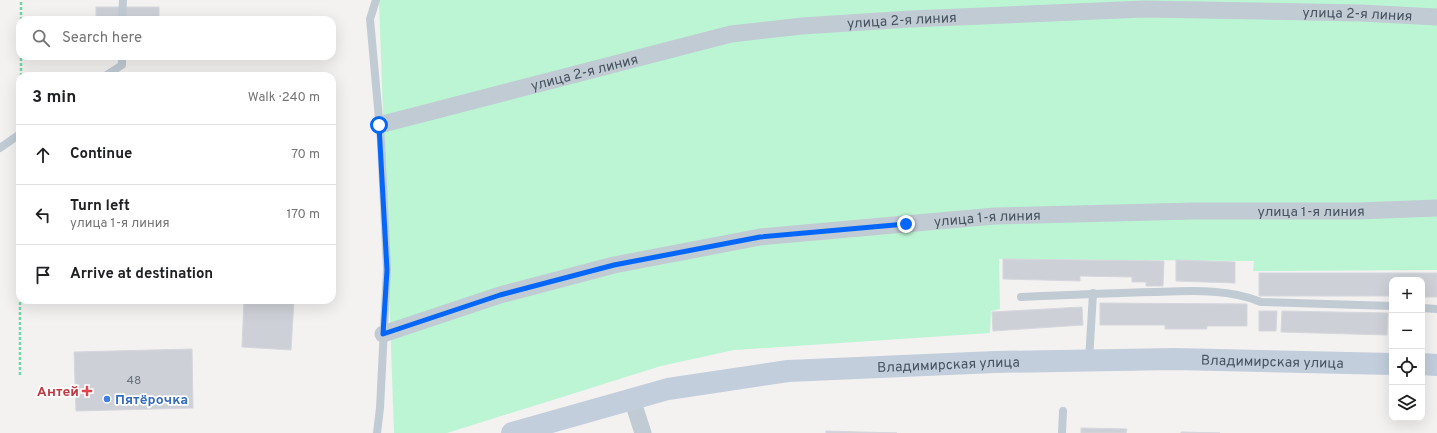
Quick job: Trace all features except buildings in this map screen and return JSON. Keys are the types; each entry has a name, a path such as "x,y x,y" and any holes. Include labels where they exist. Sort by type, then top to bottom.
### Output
{"street":[{"name":"улица 2-я линия","path":"379,125 731,34 786,28 911,19 1144,9 1361,13 1437,17"},
{"name":"улица 1-я линия","path":"383,334 500,295 606,267 760,237 995,216 1193,211 1358,211 1437,208"},
{"name":"Владимирская улица","path":"512,433 668,389 788,371 995,362 1175,359 1389,364"},
{"path":"1425,364 1437,365"},
{"path":"632,399 644,433"}],"lane":[{"path":"122,16 123,0"},
{"path":"376,0 370,19 379,125 387,270 380,408 377,433"},
{"path":"111,72 122,65 122,60"},
{"path":"0,148 16,137"},
{"path":"1021,297 1093,293 1204,291 1249,297 1261,302 1389,306"},
{"path":"1089,361 1093,293"},
{"path":"1425,308 1437,309"},
{"path":"1062,433 1063,411"}],"path":[{"path":"21,0 21,16"},
{"path":"21,60 21,72"},
{"path":"20,304 20,375"}],"green space":[{"path":"379,0 1437,0 1437,270 1253,271 1254,261 999,259 1000,309 991,311 990,333 734,350 661,366 447,433 394,433"}],"place":[{"name":"Антей","path":"87,391"},
{"name":"Пятёрочка","path":"107,399"}],"route":[{"path":"379,125 387,270 383,334 500,295 614,265 760,237 906,224"}]}
